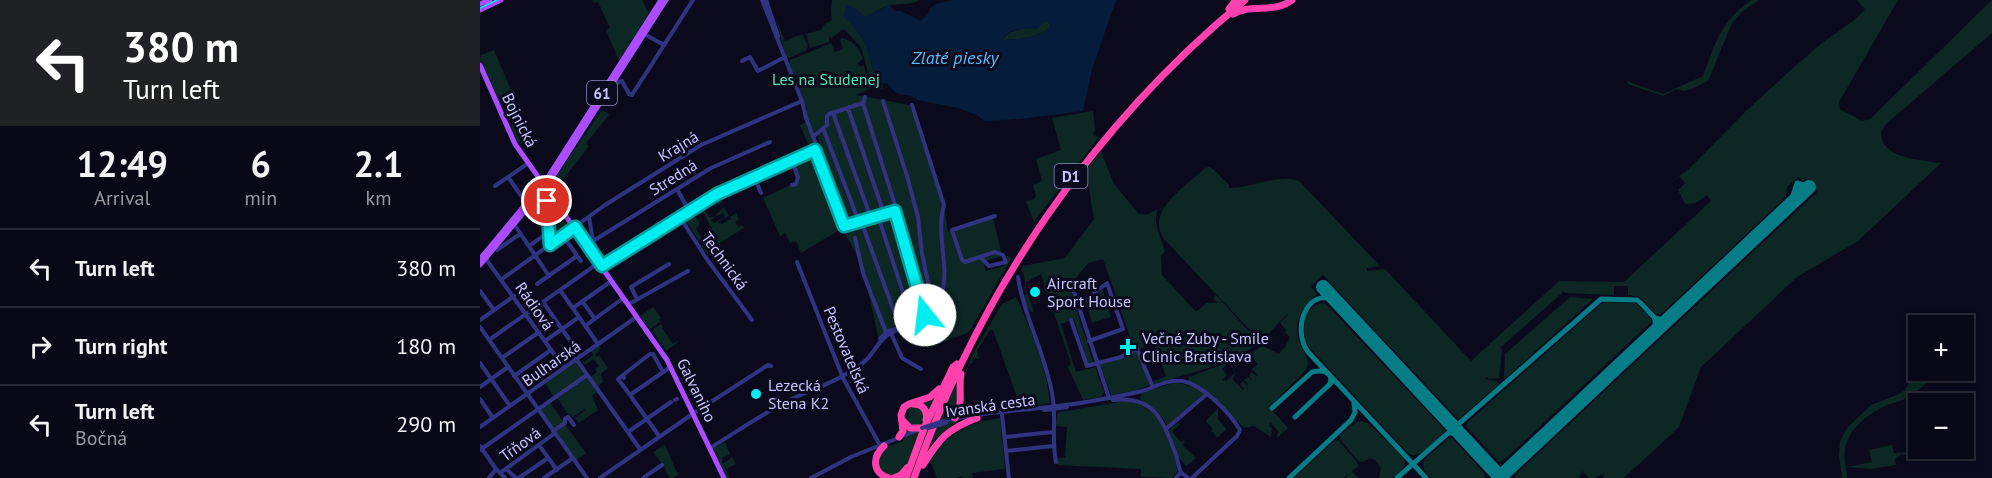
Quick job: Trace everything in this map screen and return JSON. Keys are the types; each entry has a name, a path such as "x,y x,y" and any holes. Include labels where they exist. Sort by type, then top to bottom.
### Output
{"highway":[{"name":"D1","path":"914,478 938,406 957,364 988,303 1015,259 1073,174 1132,103 1238,0"},
{"name":"D1","path":"914,478 950,387 970,346 1004,283 1044,219 1108,136 1158,81 1245,0"},
{"path":"1223,19 1245,9 1278,8 1292,0"},
{"path":"923,465 947,404 1004,283"},
{"path":"904,434 901,413 904,407 932,396 957,364"},
{"path":"950,421 960,409 961,374"},
{"path":"923,427 949,375"},
{"path":"960,401 965,412 975,417"},
{"path":"906,478 927,416 918,404 909,404 903,411 903,421 911,428 923,427"},
{"path":"914,478 946,432 975,417"},
{"path":"882,446 876,454 875,464 879,473 889,478"},
{"path":"894,478 901,475 909,466"}],"main road":[{"path":"480,4 490,0"},
{"path":"480,10 501,0"},
{"name":"61","path":"481,261 549,179 613,84 661,0"},
{"name":"61","path":"549,179 666,0"},
{"name":"Bojnická","path":"480,67 512,141 537,178"},
{"name":"Bojnická","path":"480,67 515,144 541,188"},
{"path":"537,178 549,179 548,197"},
{"path":"541,188 548,197"},
{"name":"61","path":"481,261 489,248 541,188"},
{"name":"Galvaniho","path":"541,188 574,228 629,304 692,414"},
{"name":"Galvaniho","path":"600,263 610,282 668,360 723,478"}],"street":[{"path":"613,84 622,81 629,94 632,95 693,0"},
{"path":"764,0 802,101 844,226 895,211"},
{"path":"642,34 664,45"},
{"path":"742,61 750,57 758,71 785,57"},
{"path":"865,97 863,103 896,208 925,315 924,319 888,333 880,339"},
{"name":"Krajná","path":"501,279 588,217 701,145 802,101"},
{"path":"883,101 916,210 922,255 934,309"},
{"path":"813,137 827,125 826,116 863,103"},
{"path":"709,449 784,403 843,376 867,360 888,333 926,321 934,309 944,283 940,233 944,205 912,105"},
{"path":"848,108 884,214"},
{"path":"833,113 871,218"},
{"path":"823,128 900,328"},
{"name":"Stredná","path":"593,241 711,168 770,142"},
{"path":"489,340 600,263 731,186 816,148"},
{"path":"792,159 798,177 796,184 792,185"},
{"path":"495,186 527,164"},
{"path":"754,176 761,193"},
{"path":"508,177 526,203"},
{"path":"676,189 689,211"},
{"path":"540,203 548,197"},
{"path":"548,197 550,245"},
{"path":"533,212 548,234"},
{"path":"878,216 912,323"},
{"path":"980,257 989,266 1005,262 1003,255 995,252 980,257 965,262 962,260 952,230 995,216"},
{"name":"Galvaniho","path":"588,217 600,263"},
{"name":"Technická","path":"680,217 706,258 752,320"},
{"path":"516,227 549,276"},
{"path":"497,250 520,234"},
{"path":"529,246 548,234"},
{"path":"563,236 581,261"},
{"path":"855,238 863,273 888,333 902,358 921,369"},
{"path":"537,284 577,256"},
{"name":"Rádiová","path":"481,261 501,279 564,368"},
{"name":"Pestovateľská","path":"797,262 843,376 882,446"},
{"path":"637,299 631,289 632,286 669,264"},
{"path":"629,304 688,271"},
{"name":"Ivanská cesta","path":"1018,277 1023,302 1050,384 1053,408"},
{"path":"573,308 610,282"},
{"path":"1078,306 1107,283 1123,329 1089,341"},
{"path":"1071,286 1107,399"},
{"path":"560,290 598,344"},
{"path":"481,294 494,310"},
{"path":"480,320 514,296"},
{"path":"585,326 622,299"},
{"path":"582,301 595,319"},
{"path":"543,302 581,356"},
{"path":"545,341 579,317"},
{"name":"Bulharská","path":"480,427 637,318"},
{"path":"1071,320 1087,366 1121,357 1137,349 1153,386"},
{"path":"480,327 587,478"},
{"path":"502,358 539,332"},
{"path":"514,376 551,350"},
{"path":"659,436 618,378 653,354 666,370"},
{"path":"576,359 640,449"},
{"path":"480,363 510,406"},
{"path":"600,478 692,414 768,365 771,366"},
{"path":"480,387 508,367"},
{"name":"Galvaniho","path":"630,395 666,370"},
{"path":"506,478 496,469 481,448 587,375"},
{"name":"Ivanská cesta","path":"813,478 923,427 975,417 1060,408 1142,391 1171,382 1188,383 1207,394 1234,421 1240,431 1190,478 1181,472"},
{"path":"1142,391 1139,397 1142,402 1157,414 1166,429 1181,472 1176,478"},
{"path":"1166,429 1207,394"},
{"name":"Ivanská cesta","path":"975,417 1042,410 1107,399 1142,402"},
{"path":"480,400 493,418"},
{"name":"Galvaniho","path":"628,432 674,401"},
{"path":"1053,408 1052,434 1056,462"},
{"path":"1053,417 1060,408"},
{"path":"1042,410 1053,417"},
{"path":"1002,415 1009,478"},
{"name":"Tŕňová","path":"500,473 539,445 565,423 568,417 574,424"},
{"name":"Ivanská cesta","path":"882,446 904,434 950,421"},
{"path":"1045,447 1052,434"},
{"name":"Ivanská cesta","path":"1005,437 1052,434"},
{"path":"539,445 557,470"},
{"path":"1006,451 1053,446"},
{"path":"1045,447 1054,453"},
{"name":"Tŕňová","path":"517,478 548,458"},
{"path":"544,478 573,458"},
{"path":"643,478 662,465"},
{"name":"Tŕňová","path":"489,478 496,469"},
{"path":"506,469 517,478"}],"green space":[{"path":"592,0 642,0 649,14 633,39 629,41 630,44 619,61 606,30 610,28 598,2 594,3"},
{"name":"Les na Studenej","path":"832,0 919,0 909,4 890,5 864,17 855,8 844,16 866,46 875,82 883,84 882,89 872,88 856,95 910,105 944,205 948,232 993,217 1002,256 983,262 986,271 1004,266 1008,255 1011,259 969,332 928,348 919,323 888,333 879,340 861,268 856,254 841,229 801,253 796,241 790,243 785,233 780,236 763,198 795,183 796,178 789,159 813,148 809,146 800,125 807,122 818,148 821,146 816,132 813,135 805,111 807,109 789,64 790,60 831,43 835,52 843,49 841,38 849,40 857,47 863,58 858,63 864,66 869,76 861,47 844,29 831,38 829,36 829,42 810,48 806,34 821,30 832,20"},
{"path":"1752,0 1759,0 1743,11 1732,23 1708,81 1692,89 1684,91 1677,89 1663,96 1628,84 1627,81 1663,94 1703,76 1726,24"},
{"path":"1857,0 1898,0 1839,102 1840,109 1862,121 1870,119 1992,0 1992,33 1886,124 1881,132 1887,148 1895,153 1913,159 1941,163 1858,241 1797,277 1701,367 1679,427 1624,478 1603,478 1605,473 1596,478 1589,478 1582,471 1579,478 1515,478 1516,474 1815,194 1818,197 1816,194 1818,191 1806,179 1803,181 1798,177 1787,187 1786,197 1661,314 1656,314 1640,297 1628,295 1628,286 1614,286 1614,295 1566,293 1563,290 1500,348 1502,350 1499,378 1484,379 1497,381 1499,384 1458,419 1323,275 1311,286 1317,294 1302,312 1297,325 1299,340 1308,361 1306,370 1269,407 1288,428 1277,438 1278,431 1270,422 1271,437 1254,426 1244,428 1216,400 1188,381 1189,377 1229,362 1235,370 1233,371 1234,369 1228,363 1222,369 1227,375 1222,380 1226,381 1237,371 1232,379 1243,390 1240,384 1243,381 1247,386 1244,380 1248,377 1252,381 1249,375 1252,372 1258,375 1252,369 1258,364 1249,354 1263,346 1279,354 1290,337 1280,323 1287,314 1265,338 1248,328 1165,240 1160,230 1159,220 1163,210 1178,192 1205,168 1209,167 1214,170 1229,185 1229,188 1284,179 1299,181 1380,266 1367,268 1367,271 1385,269 1471,361 1559,281 1624,282 1711,201 1707,195 1696,203 1685,204 1678,190 1685,183 1679,176 1672,181 1690,168 1746,111 1793,68 1865,10"},
{"path":"776,19 785,41 802,34 808,46 807,50 789,58 786,57"},
{"path":"1047,20 1051,26 1035,36 1002,40 1011,32 1036,26"},
{"path":"494,50 516,102 500,106 497,103 480,59 481,55"},
{"path":"601,111 609,115 586,143 589,146 559,182 572,203 564,209 555,196 556,192 553,193 551,184"},
{"path":"1093,111 1095,130 1093,134 1098,138 1034,222 1026,201 1034,199 1036,196 1033,185 1042,181 1036,159 1061,150 1052,118"},
{"path":"521,119 531,135 517,143 508,127"},
{"path":"1101,151 1114,184 1138,213 1146,215 1158,209 1156,221 1165,251 1161,256 1162,275 1196,312 1207,303 1218,303 1213,298 1216,295 1246,328 1261,340 1253,348 1227,361 1155,384 1152,382 1166,376 1153,342 1140,349 1134,348 1103,259 1088,263 1069,287 1093,362 1088,364 1074,319 1061,324 1076,372 1095,367 1104,392 1101,397 1083,400 1068,367 1071,364 1041,274 1026,282 1026,290 1034,311 1032,313 1026,306 1023,296 1026,294 1021,269 1023,266 1065,258 1094,219 1086,170"},
{"path":"730,189 721,197 723,202 718,205 716,202 705,210 710,218 715,216 711,220 714,223 725,217 723,213 716,215 724,207 729,216 719,223 722,224 731,219 730,217 736,213 739,219 735,222 738,227 742,225 744,228 712,248 706,241 712,235 709,230 713,227 710,226 704,213 697,214 695,211 693,213 700,224 696,228 711,254 708,255 683,216"},
{"path":"545,196 568,227 568,231 551,242 551,236 557,231 558,222 561,219 560,217 557,221 556,230 551,233"},
{"path":"1103,290 1111,317 1092,323 1087,306 1081,307"},
{"path":"1016,297 1033,335 1042,363 1050,403 1020,406 993,330 990,330 977,350 979,359 973,358 972,364 970,363 964,386 969,409 978,412 989,408 992,412 968,413 941,434 911,465 897,474 890,476 878,468 879,453 884,448 903,441 908,424 909,406 939,392 960,386 973,353 1002,304"},
{"path":"1570,297 1593,299 1504,378 1505,354"},
{"path":"1606,302 1636,303 1651,319 1651,322 1504,460 1499,462 1466,426 1467,423"},
{"path":"1322,303 1326,304 1445,430 1427,449 1418,454 1409,454 1308,346 1305,320 1311,309"},
{"path":"653,307 661,318 660,322 650,329 640,316"},
{"path":"661,324 673,344 678,342 666,351 652,330"},
{"path":"599,345 601,348 595,355 597,357 599,355 608,368 601,374 603,382 597,387 590,377 597,372 595,369 599,366 593,359 585,365 583,363 593,355 591,351"},
{"path":"1136,352 1150,385 1134,391 1111,395 1100,364"},
{"path":"575,362 584,374 583,376 554,397 545,383"},
{"path":"587,377 597,392 592,396 598,410 579,423 575,418 586,410 573,417 568,414 557,398"},
{"path":"1910,381 1928,381 1913,393 1908,393 1908,397 1903,400 1887,405 1861,422 1849,437 1844,456 1847,478 1840,478 1842,477 1839,456 1840,441 1847,428 1871,405 1905,390"},
{"path":"1176,382 1194,387 1204,394 1167,426 1159,414 1140,399 1142,393"},
{"path":"1125,401 1147,409 1161,424 1179,468 1173,478 1141,477 1141,469 1057,465 1056,459 1065,457 1067,427 1056,426 1057,414"},
{"path":"550,403 586,453 576,460 540,410"},
{"path":"1218,408 1218,419 1226,429 1217,438 1210,431 1213,429 1206,421"},
{"path":"1000,418 1005,469 972,473 973,478 961,478 963,476 937,478 930,460 943,443 970,426"},
{"path":"1356,422 1368,423 1404,458 1405,464 1400,472 1392,478 1379,478 1381,468 1375,460 1370,458 1359,462 1340,439 1340,435"},
{"path":"1178,423 1180,424 1172,432 1181,442 1184,440 1182,445 1196,458 1186,466 1177,455 1168,431"},
{"path":"1452,438 1485,474 1485,478 1432,478 1424,470 1425,459"},
{"path":"1335,440 1339,441 1357,462 1358,466 1352,471 1358,478 1346,478 1349,473 1344,478 1294,478"},
{"path":"725,442 730,454 722,458 722,463 732,457 736,464 726,469 730,478 726,478 713,451"},
{"path":"665,445 679,474 673,478 669,478 664,466 653,452"},
{"path":"1892,445 1894,453 1908,452 1908,454 1902,454 1895,459 1896,465 1870,469 1846,467 1872,462 1869,450"}],"water":[{"name":"Zlaté piesky","path":"954,0 1116,0 1092,69 1083,111 985,121 977,115 958,108 899,94 888,84 875,82 866,46 844,16 846,6 855,8 864,17 890,5 895,11 901,11 921,21 929,13 930,8 936,4","holes":["1046,20 1051,26 1035,36 1002,40 1013,31 1037,29"]}],"taxiway":[{"path":"1777,217 1790,205 1797,183 1804,185 1804,192"},
{"path":"1352,318 1335,301 1325,298 1317,299 1310,304 1302,321 1303,342 1308,352 1426,478"},
{"path":"1397,478 1601,299 1637,300 1659,319 1668,318 1687,302"},
{"path":"1639,347 1654,330 1654,317"},
{"path":"1272,408 1312,372 1326,372 1331,378 1330,384"},
{"path":"1295,417 1331,383"},
{"path":"1289,478 1351,420 1355,412 1354,403"},
{"path":"1440,413 1450,424 1450,433 1457,432 1471,446"}],"runway":[{"path":"1499,478 1809,187"},
{"path":"1323,287 1501,478"}],"tram line":[{"path":"480,8 497,0"}],"place":[{"name":"Aircraft Sport House","path":"1035,292"},
{"name":"Večné Zuby - Smile Clinic Bratislava","path":"1128,347"},
{"name":"Lezecká Stena K2","path":"756,394"}],"route":[{"path":"547,201 550,245 575,227 602,266 731,186 815,150 844,226 895,211 925,315"}]}
